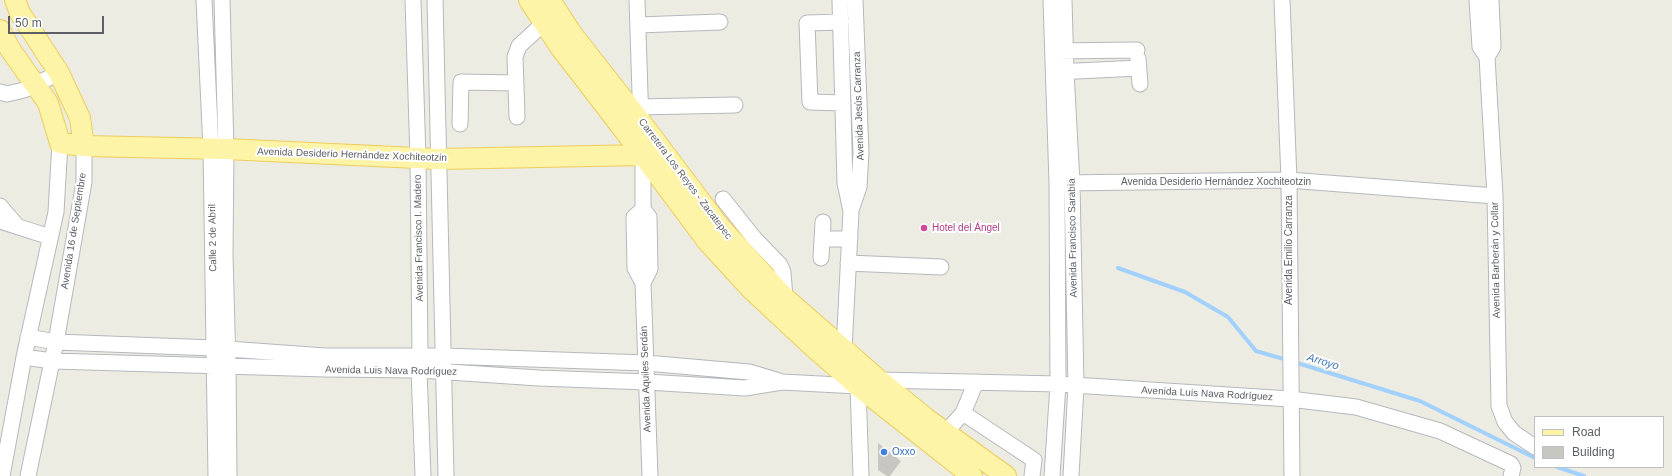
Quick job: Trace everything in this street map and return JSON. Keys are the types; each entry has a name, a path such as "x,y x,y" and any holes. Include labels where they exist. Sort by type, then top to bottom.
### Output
{"main road":[{"name":"Avenida 16 de Septiembre","path":"15,0 20,13 59,73 80,118 84,146"},
{"name":"Carretera Los Reyes - Zacatepec","path":"529,0 560,47 644,155 707,241 751,289 812,346 858,386 972,476"},
{"name":"Carretera Los Reyes - Zacatepec","path":"550,0 572,34 641,114 720,227 785,298 879,380 945,433 1006,476"},
{"name":"Avenida 16 de Septiembre","path":"0,30 10,49 48,102 60,144"},
{"name":"Avenida Desiderio Hernández Xochiteotzin","path":"60,144 84,146 219,149 438,159 644,155"}],"street":[{"name":"Calle 2 de Abril","path":"204,0 206,41 219,149"},
{"name":"Calle 2 de Abril","path":"222,0 223,41 219,149 222,470"},
{"name":"Avenida Francisco I. Madero","path":"413,0 418,158 420,363 423,470"},
{"name":"Avenida Francisco I. Madero","path":"435,0 446,470"},
{"name":"Avenida Aquiles Serdán","path":"637,0 644,155 643,209 649,217 650,269 643,282 650,476"},
{"name":"Avenida Jesús Carranza","path":"840,0 845,183 851,211 844,350"},
{"name":"Avenida Jesús Carranza","path":"851,211 859,187 861,153 855,0"},
{"name":"Avenida Francisco Sarabia","path":"1051,0 1059,52"},
{"name":"Avenida Francisco Sarabia","path":"1053,475 1058,384 1057,183 1059,52 1064,0"},
{"name":"Avenida Emilio Carranza","path":"1282,0 1289,180 1290,399 1292,476"},
{"name":"Avenida Barberán y Collar","path":"1477,0 1480,47 1487,57 1495,196 1499,406 1505,422 1514,433 1534,447"},
{"name":"Avenida Barberán y Collar","path":"1487,57 1493,47 1491,0"},
{"path":"638,25 720,22"},
{"path":"841,22 807,23 810,102 843,103"},
{"path":"517,117 515,57 520,46 544,23"},
{"path":"206,41 223,41"},
{"path":"1059,52 1136,46 1140,84"},
{"path":"415,60 436,60"},
{"path":"1059,72 1139,68"},
{"name":"Avenida Francisco Sarabia","path":"1059,72 1072,183 1076,386 1071,476"},
{"path":"0,92 6,94 24,90 59,73"},
{"path":"460,124 461,82 516,83"},
{"path":"641,114 735,105"},
{"name":"Avenida 16 de Septiembre","path":"2,476 4,440 56,212 60,144"},
{"name":"Avenida 16 de Septiembre","path":"28,476 56,342 84,182 84,146"},
{"name":"Avenida Desiderio Hernández Xochiteotzin","path":"1057,183 1289,180 1495,196"},
{"path":"723,199 754,238 780,265 783,272 785,298"},
{"path":"0,206 18,227"},
{"path":"0,221 50,237"},
{"path":"821,258 823,222"},
{"path":"822,239 850,239"},
{"path":"848,264 941,267"},
{"path":"419,274 441,274"},
{"name":"Avenida Luis Nava Rodríguez","path":"28,337 56,342 221,349 325,362"},
{"name":"Avenida Luis Nava Rodríguez","path":"24,357 52,361 222,366 325,362 420,363 444,356 539,358 646,363 749,372 782,382"},
{"path":"539,358 539,378"},
{"name":"Avenida Luis Nava Rodríguez","path":"420,363 443,372 539,378 647,382 745,388 782,382 858,386"},
{"name":"Avenida Luis Nava Rodríguez","path":"879,380 1058,384 1290,399 1356,407 1440,431 1511,464 1513,466 1512,476"},
{"path":"945,433 963,413 976,382"},
{"path":"858,386 861,476"},
{"path":"963,413 1034,460 1053,475"},
{"path":"1032,476 1034,460"},
{"path":"423,470 446,470"}],"building":[{"name":"Oxxo","path":"878,443 901,461 890,476 887,476 878,470"}],"waterway":[{"name":"Arroyo","path":"1118,268 1185,292 1228,317 1256,351 1287,360"},
{"name":"Arroyo","path":"1294,362 1420,401 1534,458"},
{"name":"Arroyo","path":"1560,468 1584,476"}],"place":[{"name":"Hotel del Ángel","path":"924,228"},
{"name":"Oxxo","path":"884,452"}]}
